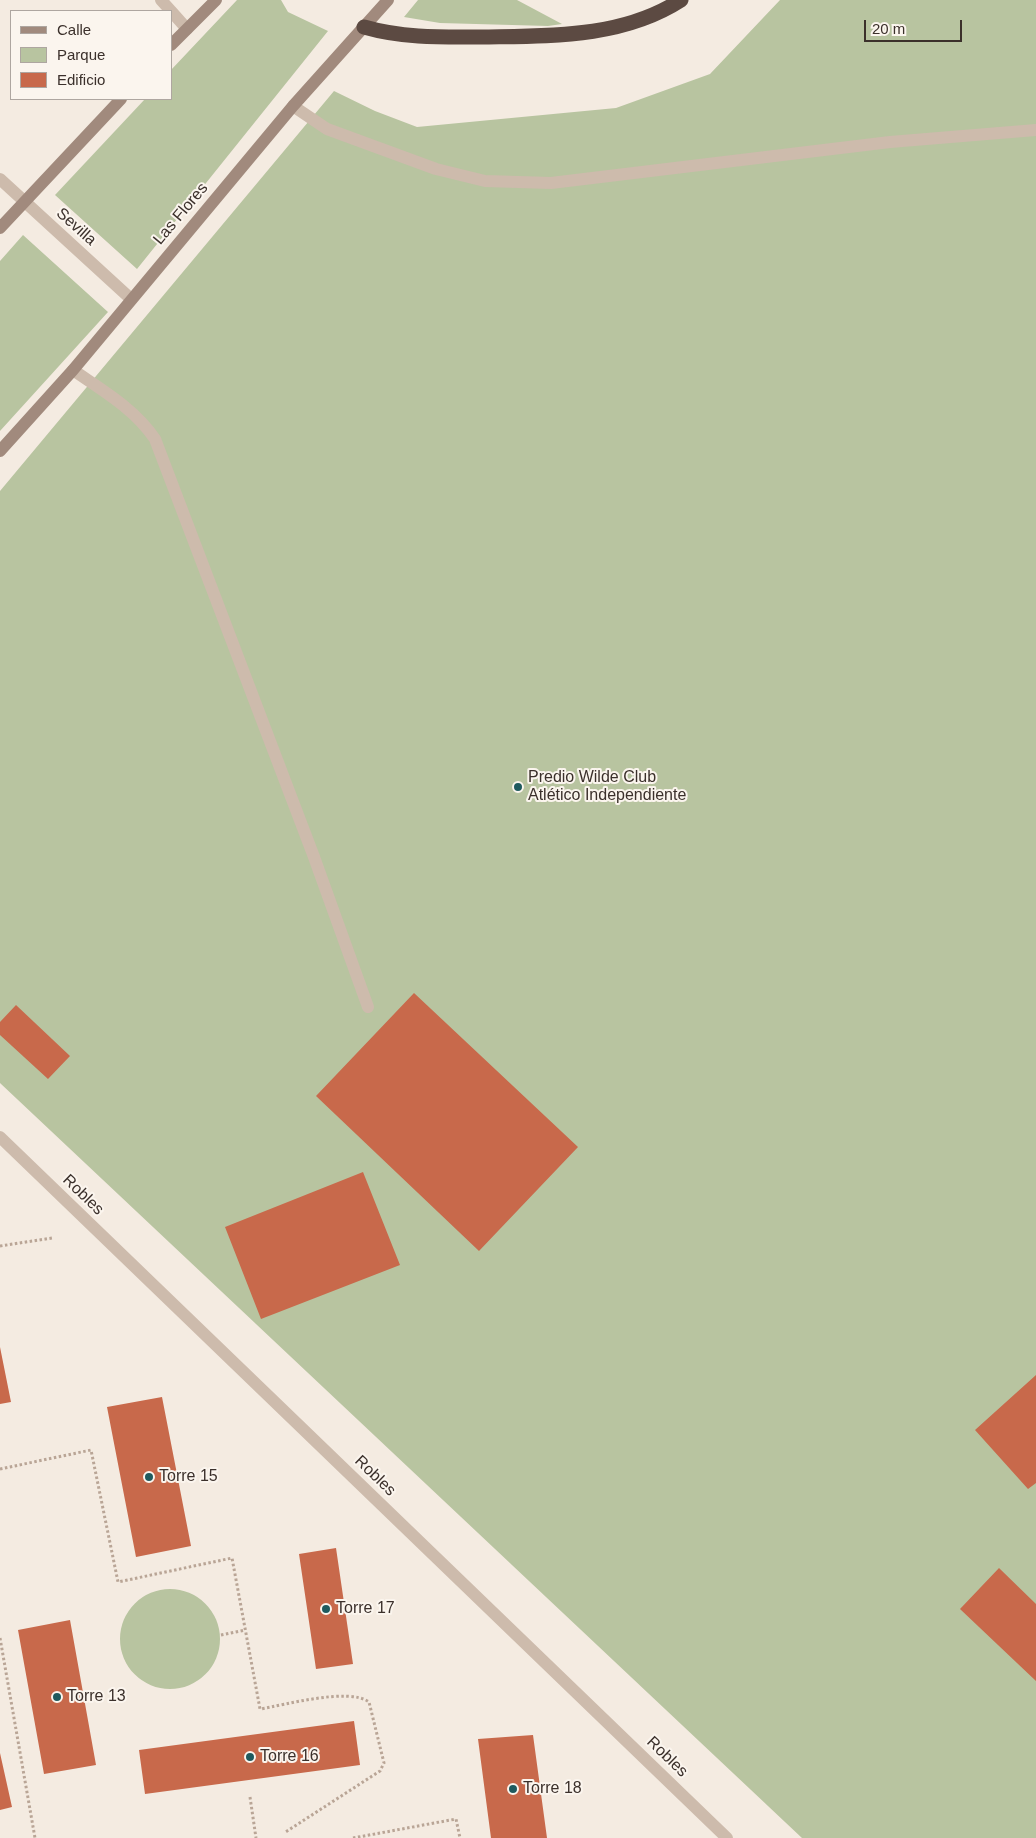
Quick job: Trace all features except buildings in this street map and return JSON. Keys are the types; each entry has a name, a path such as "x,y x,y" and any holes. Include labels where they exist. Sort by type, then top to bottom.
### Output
{"highway":[{"path":"364,27 416,38 559,36 629,23 650,16 681,0"}],"street":[{"path":"161,0 170,10"},
{"path":"172,45 216,0"},
{"name":"Las Flores","path":"0,450 73,370 293,106 388,0"},
{"path":"172,12 187,29"},
{"path":"0,228 120,100"},
{"path":"293,106 327,129 436,169 486,181 551,183 890,142 1036,130"},
{"name":"Sevilla","path":"0,179 131,299"},
{"path":"73,370 126,408 145,424 155,439 311,848 368,1007"},
{"name":"Robles","path":"0,1137 728,1838"}],"path":[{"path":"0,1246 52,1238"},
{"path":"0,1469 91,1450 118,1582 232,1558 260,1709 345,1696 362,1697 369,1702 384,1763 380,1771 284,1833"},
{"path":"221,1635 245,1630"},
{"path":"0,1638 35,1838"},
{"path":"250,1797 256,1838"},
{"path":"353,1838 456,1819 460,1838"},
{"path":"381,1833 382,1838"}],"green space":[{"path":"237,0 281,0 288,12 328,31 137,269 55,195 144,100 172,100 172,69"},
{"path":"418,0 517,0 562,24 548,26 440,23 404,17"},
{"name":"Predio Wilde Club Atlético Independiente","path":"780,0 1036,0 1036,1838 802,1838 0,1083 0,491 334,91 375,111 417,127 616,108 710,74"},
{"path":"23,235 108,312 0,431 0,261"},
{"path":"170,1589 189,1593 205,1604 216,1620 220,1639 216,1658 205,1674 189,1685 170,1689 151,1685 135,1674 124,1658 120,1639 124,1620 135,1604 151,1593"}],"place":[{"name":"Predio Wilde Club Atlético Independiente","path":"518,787"},
{"name":"Torre 15","path":"149,1477"},
{"name":"Torre 17","path":"326,1609"},
{"name":"Torre 13","path":"57,1697"},
{"name":"Torre 16","path":"250,1757"},
{"name":"Torre 18","path":"513,1789"}]}
